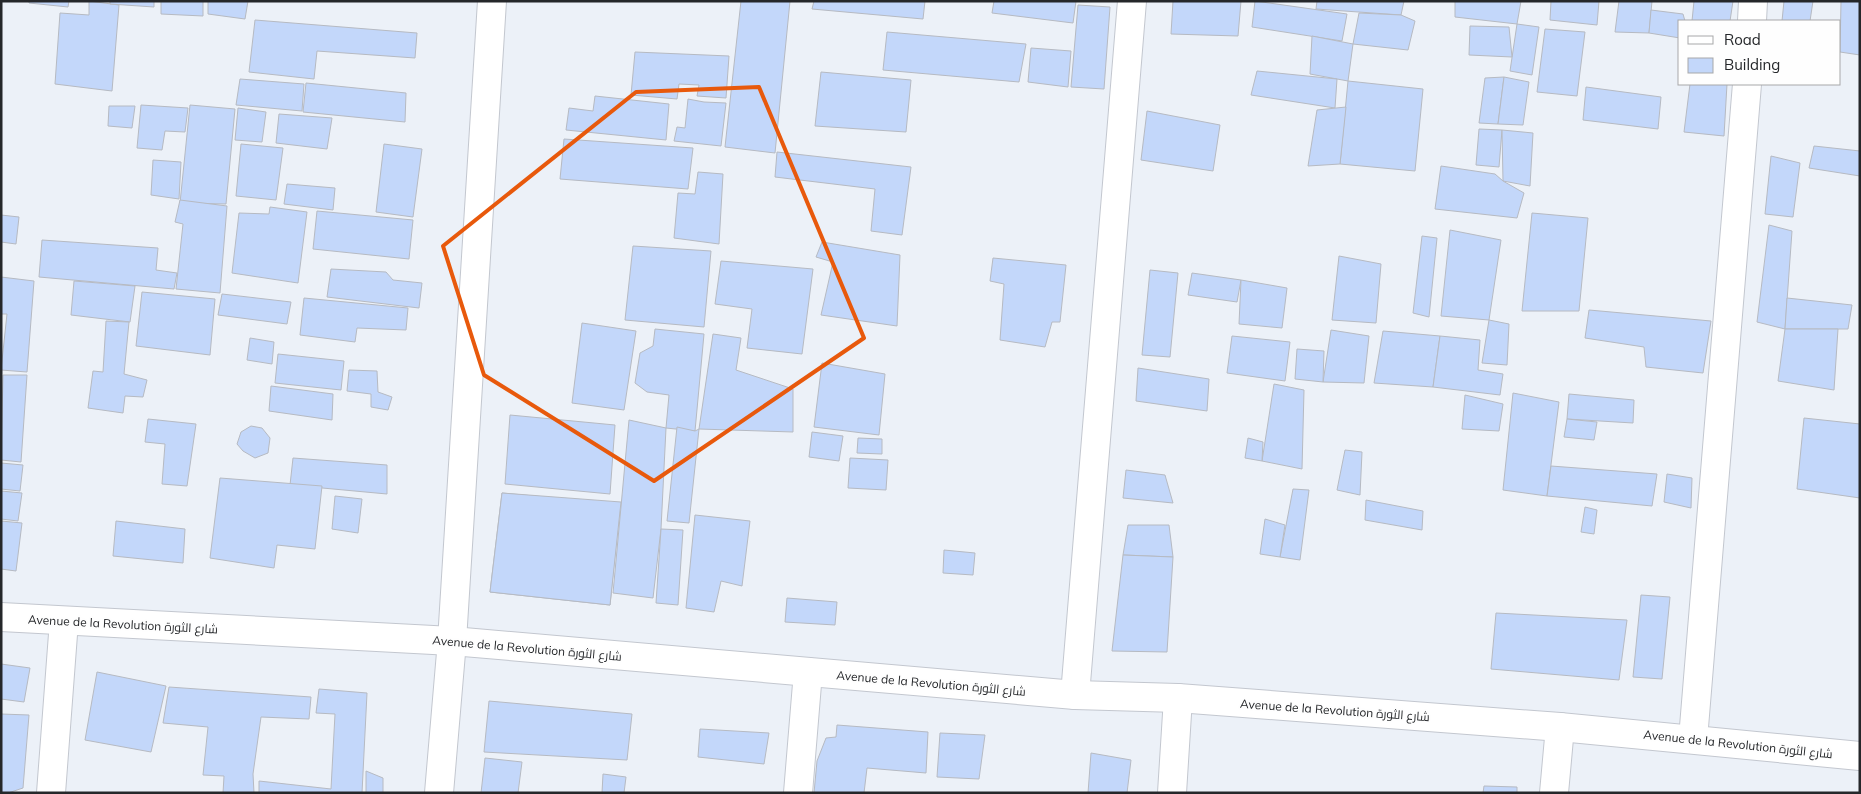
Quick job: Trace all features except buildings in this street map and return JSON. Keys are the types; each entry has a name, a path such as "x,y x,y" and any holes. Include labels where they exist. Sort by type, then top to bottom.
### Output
{"street":[{"path":"438,793 452,641 492,1"},
{"path":"1075,695 1132,1"},
{"path":"1752,20 1754,1"},
{"path":"1693,739 1747,85"},
{"name":"Avenue de la Revolution شارع الثورة","path":"1,618 452,641 1075,695 1178,698 1560,726 1860,756"},
{"path":"51,793 64,621"},
{"path":"798,793 808,672"},
{"path":"1172,793 1178,698"},
{"path":"1554,793 1560,726"}],"highlighted area":[{"path":"759,87 864,338 654,481 484,375 443,246 636,92"}]}
